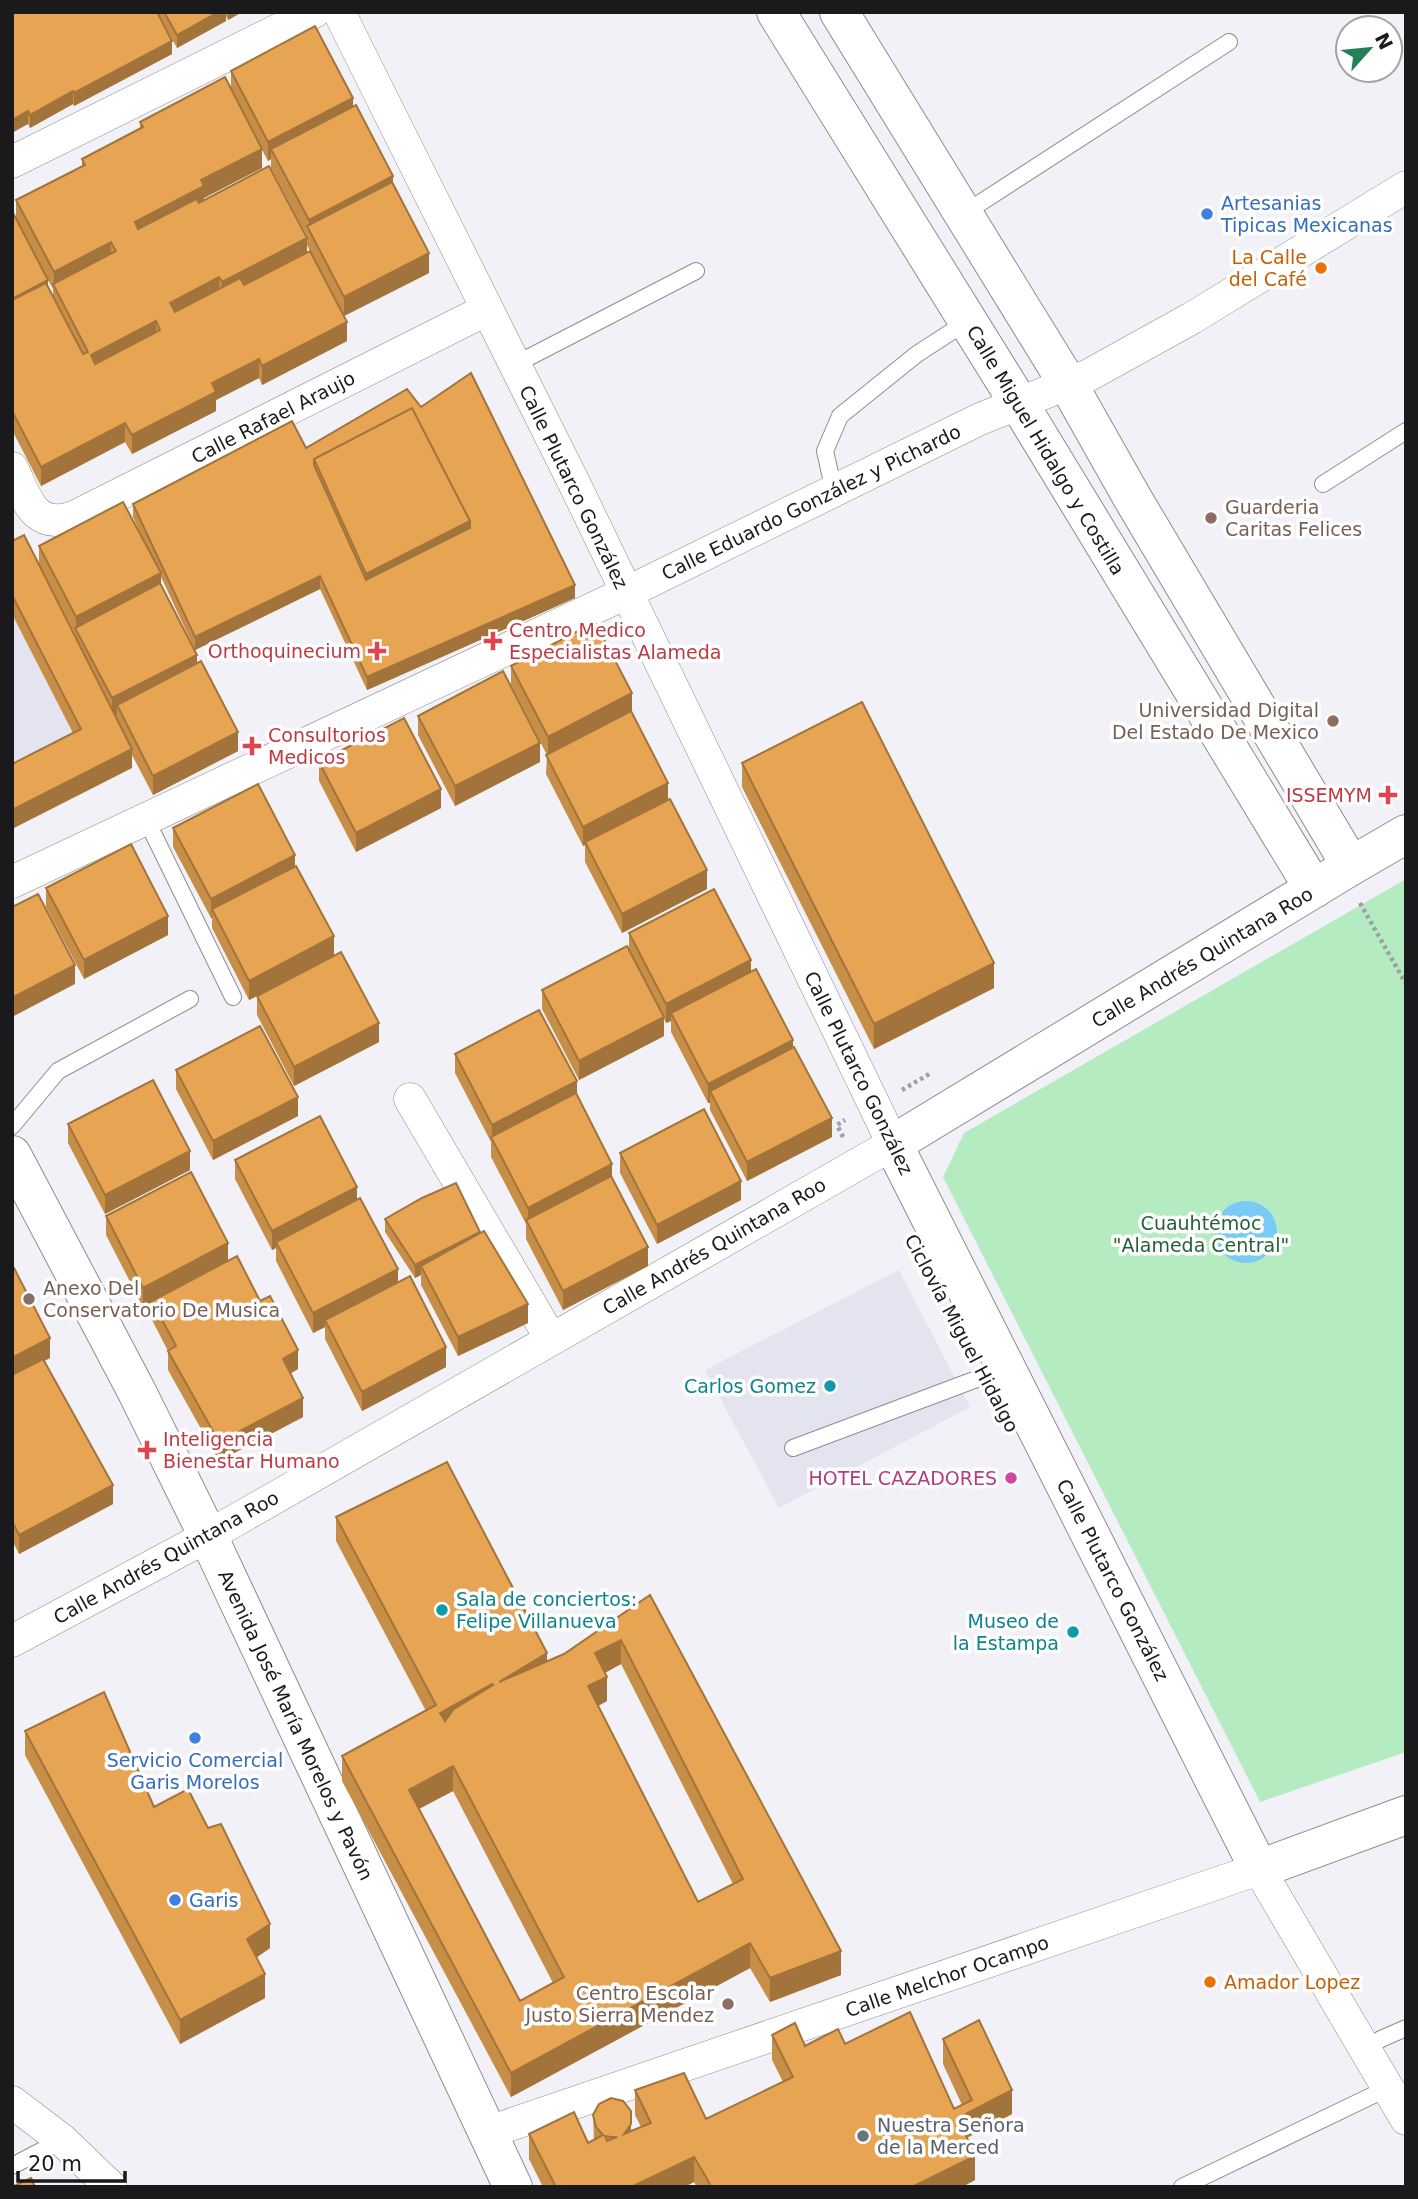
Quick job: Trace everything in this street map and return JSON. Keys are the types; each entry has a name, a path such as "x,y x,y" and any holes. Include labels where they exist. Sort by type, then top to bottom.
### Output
{"main road":[{"name":"Calle Miguel Hidalgo y Costilla","path":"776,12 1018,402 1336,876"},
{"path":"839,12 1068,384 1336,876"},
{"name":"Calle Andrés Quintana Roo","path":"893,1144 1406,834"},
{"name":"Calle Plutarco González","path":"893,1144 1259,1869"},
{"name":"Avenida José María Morelos y Pavón","path":"12,1155 138,1392 208,1536 513,2187"},
{"name":"Calle Melchor Ocampo","path":"1259,1869 1406,1815"}],"street":[{"path":"12,162 314,12"},
{"name":"Calle Plutarco González","path":"339,12 626,593 893,1144"},
{"name":"Calle Eduardo González y Pichardo","path":"12,883 626,593 1018,402 1068,384 1110,364 1192,318 1406,187"},
{"name":"Calle Rafael Araujo","path":"12,468 37,514 46,520 59,521 87,511 486,310"},
{"path":"410,1099 551,1339"},
{"name":"Calle Andrés Quintana Roo","path":"12,1642 208,1536 893,1144"},
{"name":"Calle Plutarco González","path":"1259,1869 1406,2119"},
{"name":"Calle Melchor Ocampo","path":"486,2133 1259,1869"},
{"path":"12,2102 62,2140 111,2187"}],"lane":[{"path":"963,214 1229,42"},
{"path":"513,365 696,271"},
{"path":"834,491 825,451 840,416 917,354 968,321"},
{"path":"1323,484 1406,431"},
{"path":"146,819 233,997"},
{"path":"12,1126 58,1070 190,999"},
{"path":"793,1448 1006,1368"},
{"path":"1365,2049 1406,2028"},
{"path":"1182,2187 1388,2088"},
{"path":"12,2166 62,2140"}],"path":[{"path":"1336,876 1406,984"},
{"path":"857,1164 837,1125 935,1071"}],"shaded area":[{"path":"12,560 132,768 12,829"},
{"path":"899,1270 970,1407 779,1508 705,1370"}],"green space":[{"name":"Cuauhtémoc \"Alameda Central\"","path":"1406,879 1406,1752 1260,1802 943,1177 964,1133"}],"water":[{"path":"1246,1201 1258,1203 1268,1210 1275,1220 1275,1244 1268,1254 1258,1261 1246,1263 1234,1261 1224,1254 1217,1244 1215,1232 1217,1220 1224,1210 1234,1203"}],"building":[{"path":"12,12 157,12 172,41 30,115 28,111 12,120"},
{"path":"164,12 218,12 177,35"},
{"path":"315,26 353,98 268,142 231,71"},
{"path":"225,77 262,149 201,180 204,186 135,222 138,229 196,199 199,203 269,166 307,238 222,282 219,277 170,303 175,312 240,278 244,285 310,251 347,322 262,366 259,359 212,383 216,392 132,435 125,423 41,467 12,411 12,300 46,283 83,354 88,352 53,284 116,251 111,242 54,272 16,200 85,165 82,159 143,127 140,122","holes":["156,321 160,330 95,364 91,355"]},
{"path":"356,105 393,176 309,220 271,149"},
{"path":"392,182 429,253 344,297 307,226"},
{"path":"12,211 48,280 12,299"},
{"path":"471,373 575,585 367,677 320,576 195,637 133,504 292,421 306,448 407,389 421,407","holes":["412,408 470,521 470,528 366,580 314,465 314,459"]},
{"path":"412,408 470,521 366,574 314,459"},
{"path":"123,502 161,573 76,617 39,546"},
{"path":"24,535 132,749 12,810 12,764 81,729 12,598 12,541"},
{"path":"160,583 197,655 112,698 75,628"},
{"path":"595,622 632,693 548,737 511,666"},
{"path":"201,661 238,732 153,776 117,705"},
{"path":"503,671 540,743 455,786 418,716"},
{"path":"862,702 994,963 874,1024 742,763"},
{"path":"631,711 668,783 583,827 546,755"},
{"path":"404,718 441,789 356,833 319,762"},
{"path":"258,784 295,855 211,899 173,828"},
{"path":"670,799 707,870 622,914 585,842"},
{"path":"131,844 168,916 84,960 46,888"},
{"path":"296,866 334,936 249,981 212,909"},
{"path":"714,889 751,960 666,1004 629,933"},
{"path":"38,894 75,965 12,998 12,907"},
{"path":"627,946 664,1017 579,1061 542,990"},
{"path":"341,952 379,1023 294,1067 257,996"},
{"path":"756,969 793,1040 708,1084 671,1013"},
{"path":"539,1010 577,1081 492,1125 455,1054"},
{"path":"260,1026 298,1097 213,1141 176,1070"},
{"path":"794,1047 832,1118 747,1162 710,1091"},
{"path":"153,1080 190,1151 105,1195 68,1124"},
{"path":"576,1093 612,1164 528,1208 491,1137"},
{"path":"704,1109 741,1181 657,1225 620,1153"},
{"path":"320,1116 357,1187 272,1231 235,1160"},
{"path":"191,1172 228,1243 143,1288 106,1216"},
{"path":"611,1176 648,1247 563,1291 526,1220"},
{"path":"456,1183 480,1232 415,1265 385,1219"},
{"path":"360,1198 398,1269 313,1313 276,1242"},
{"path":"484,1231 528,1304 458,1337 421,1266"},
{"path":"237,1256 260,1301 270,1296 298,1350 283,1359 303,1398 219,1442 168,1351 176,1346 152,1301"},
{"path":"14,1268 50,1338 12,1358 12,1269"},
{"path":"410,1276 446,1347 362,1392 325,1320"},
{"path":"43,1359 113,1485 19,1535 12,1521 12,1375"},
{"path":"447,1462 547,1653 499,1682 564,1654 650,1595 841,1951 770,1978 750,1943 511,2073 342,1756 436,1705 336,1517","holes":["621,1640 743,1879 698,1902 588,1686 607,1677 595,1653","492,1684 454,1709 445,1721 440,1713","453,1766 564,1977 520,2001 409,1790"]},
{"name":"Garis","path":"104,1692 154,1807 188,1789 208,1828 221,1824 270,1924 247,1939 265,1974 180,2020 25,1731"},
{"path":"910,2012 954,2109 972,2100 943,2039 979,2020 1012,2090 958,2118 975,2156 912,2187 711,2187 694,2157 631,2187 556,2187 529,2134 574,2112 588,2143 603,2135 596,2127 593,2115 599,2104 611,2098 623,2101 631,2111 631,2124 624,2134 651,2123 635,2090 684,2073 706,2119 793,2077 772,2035 795,2023 805,2046 838,2029 845,2044"},
{"path":"31,2178 35,2187 12,2187"}],"place":[{"name":"Artesanias Tipicas Mexicanas","path":"1207,214"},
{"name":"La Calle del Café","path":"1321,268"},
{"name":"Guarderia Caritas Felices","path":"1211,518"},
{"name":"Centro Medico Especialistas Alameda","path":"493,641"},
{"name":"Orthoquinecium","path":"377,651"},
{"name":"Universidad Digital Del Estado De Mexico","path":"1333,721"},
{"name":"Consultorios Medicos","path":"252,746"},
{"name":"ISSEMYM","path":"1388,795"},
{"name":"Anexo Del Conservatorio De Musica","path":"29,1299"},
{"name":"Carlos Gomez","path":"830,1386"},
{"name":"Inteligencia Bienestar Humano","path":"147,1450"},
{"name":"HOTEL CAZADORES","path":"1011,1478"},
{"name":"Sala de conciertos: Felipe Villanueva","path":"442,1610"},
{"name":"Museo de la Estampa","path":"1073,1632"},
{"name":"Servicio Comercial Garis Morelos","path":"195,1738"},
{"name":"Garis","path":"175,1900"},
{"name":"Amador Lopez","path":"1210,1982"},
{"name":"Centro Escolar Justo Sierra Mendez","path":"728,2004"},
{"name":"Nuestra Señora de la Merced","path":"863,2136"}]}
